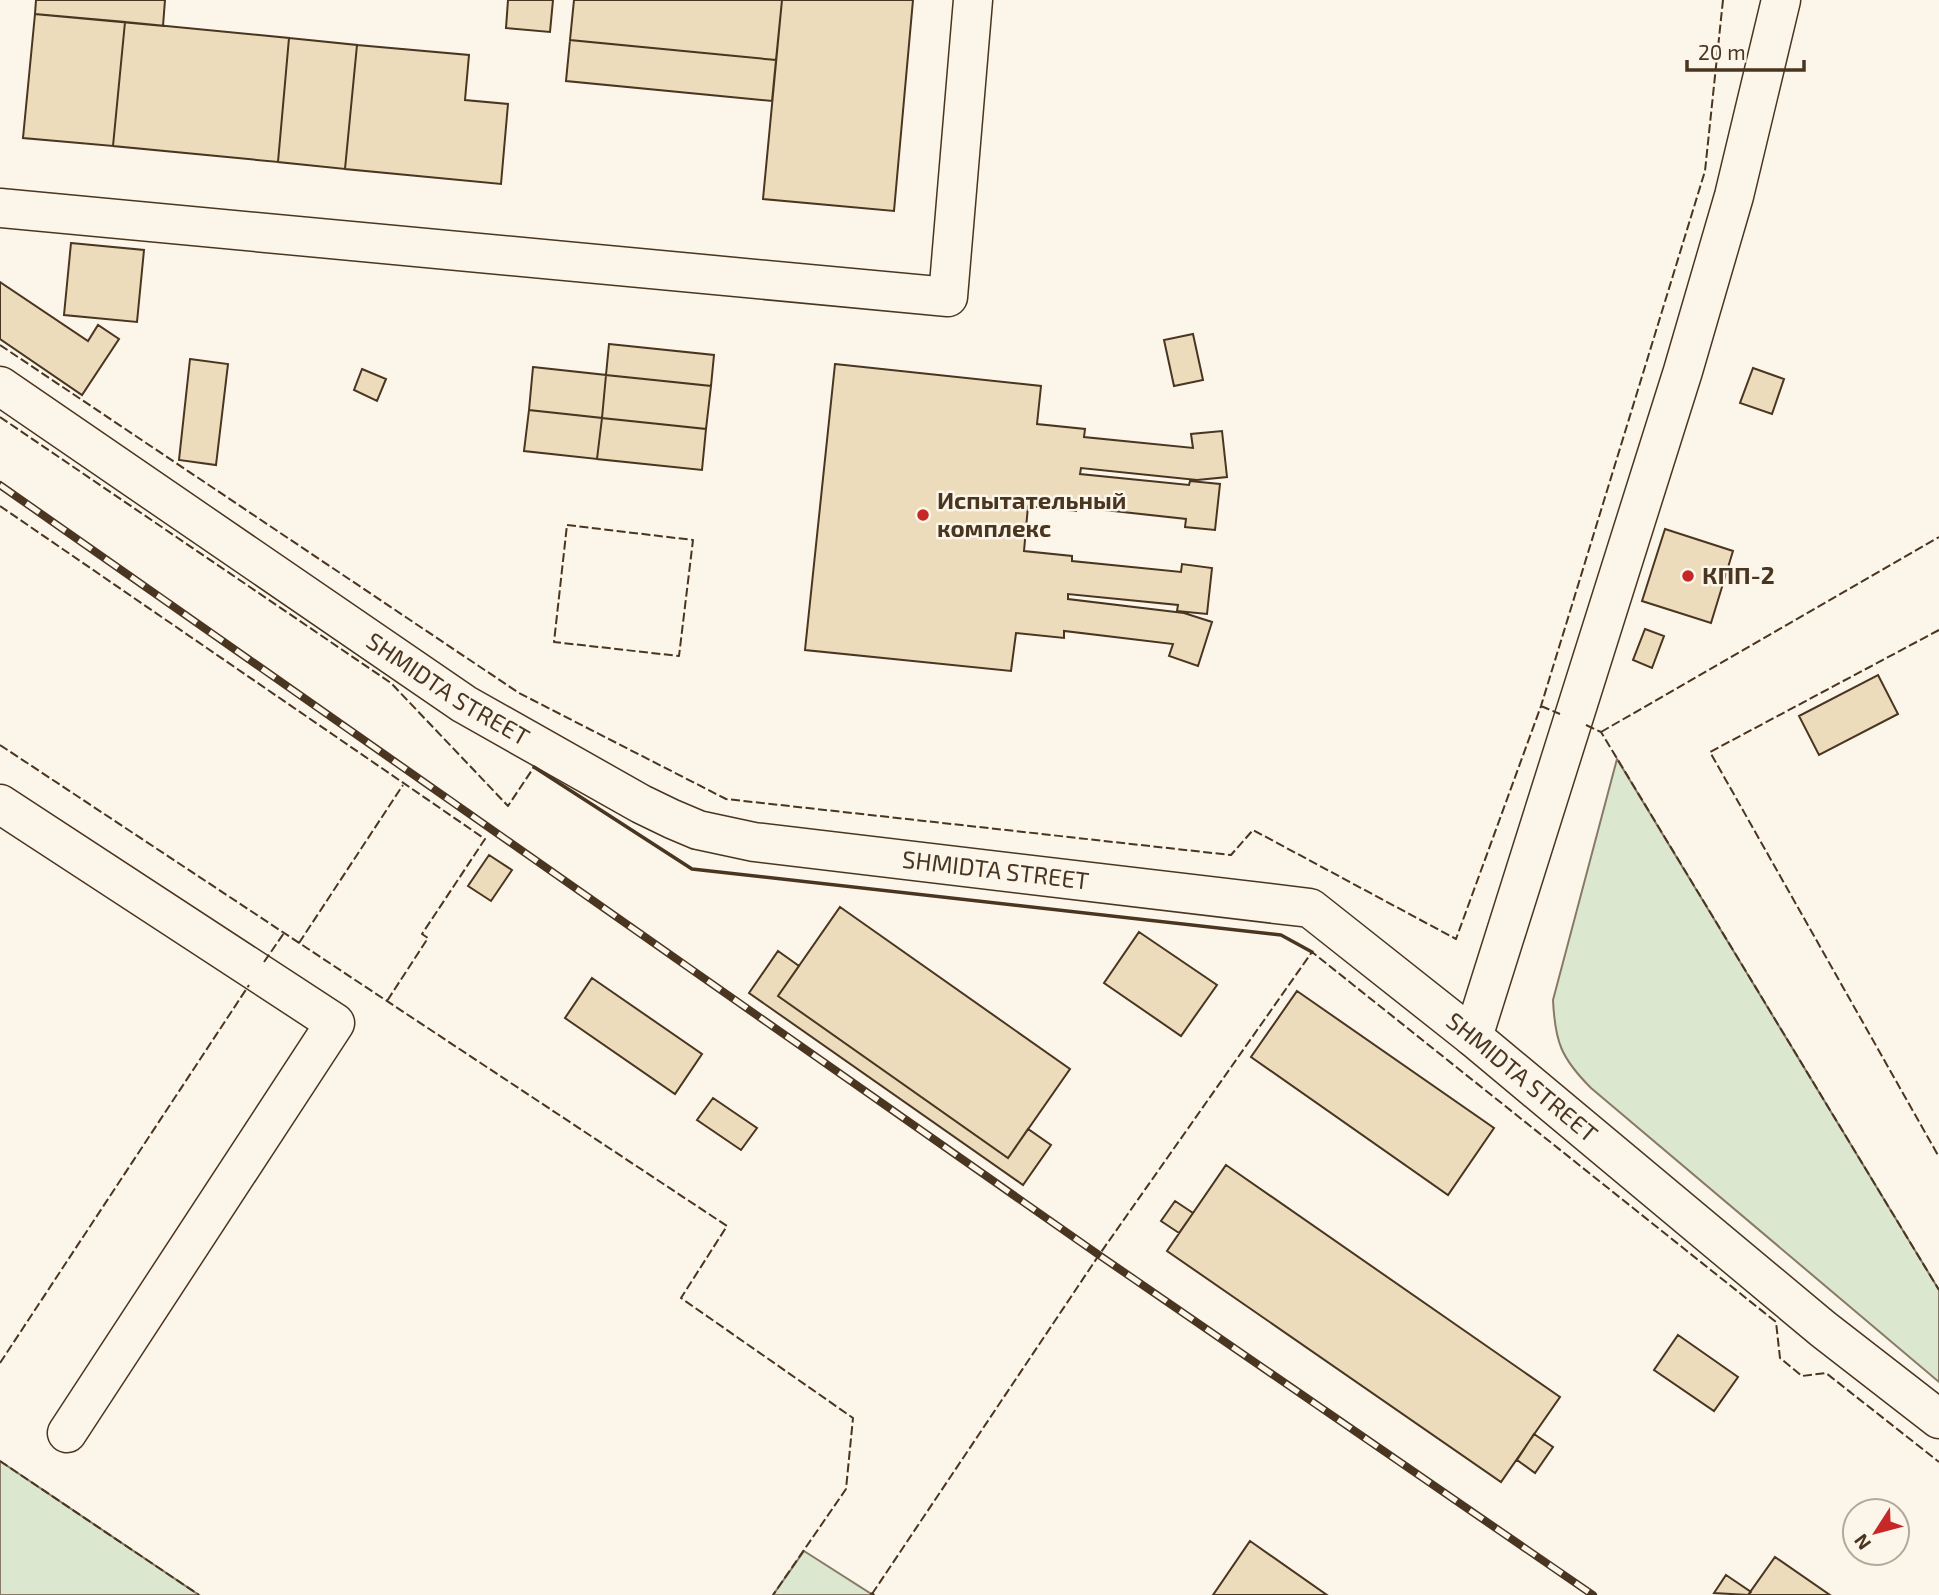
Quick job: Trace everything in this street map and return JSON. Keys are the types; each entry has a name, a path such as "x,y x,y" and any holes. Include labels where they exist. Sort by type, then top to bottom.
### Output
{"street":[{"path":"0,208 948,297 973,0"},
{"path":"1473,1037 1683,371 1734,196 1781,0"},
{"name":"SHMIDTA STREET","path":"0,386 464,704 641,804 698,830 754,842 1310,908 1473,1037 1824,1329 1939,1419"},
{"path":"0,804 335,1023 67,1433"}],"green space":[{"path":"1617,759 1939,1290 1939,1382 1591,1088 1566,1058 1558,1038 1553,1000"},
{"path":"0,1461 199,1595 0,1595"},
{"path":"804,1551 873,1595 773,1595"}],"building":[{"path":"36,0 165,0 163,26 35,14"},
{"path":"508,0 553,0 550,32 506,28"},
{"path":"574,0 782,0 776,60 570,40"},
{"path":"782,0 913,0 894,211 763,199"},
{"path":"35,14 125,22 113,146 23,138"},
{"path":"125,22 289,38 278,162 113,146"},
{"path":"289,38 357,45 345,169 278,162"},
{"path":"570,40 776,60 772,101 566,81"},
{"path":"357,45 469,55 465,100 508,104 501,184 345,169"},
{"path":"71,243 144,250 137,322 64,315"},
{"path":"0,282 88,341 98,325 119,339 82,395 0,339"},
{"path":"1193,334 1203,380 1174,386 1164,340"},
{"path":"609,344 714,355 711,386 606,375"},
{"path":"190,359 228,364 216,465 179,460"},
{"name":"Испытательный комплекс","path":"835,364 1041,386 1037,424 1085,429 1084,437 1193,448 1191,434 1222,431 1227,477 1197,480 1081,468 1080,474 1189,485 1190,481 1220,484 1215,530 1185,527 1186,519 1077,507 1076,511 1028,506 1024,551 1072,556 1072,561 1181,572 1182,564 1212,568 1207,614 1177,611 1178,605 1068,594 1068,599 1184,613 1212,622 1198,666 1169,656 1173,644 1064,631 1064,638 1016,633 1011,671 805,650"},
{"path":"533,367 606,375 602,418 529,410"},
{"path":"1753,368 1784,379 1772,414 1740,403"},
{"path":"362,369 386,379 377,401 354,390"},
{"path":"606,375 711,386 706,429 602,418"},
{"path":"529,410 602,418 597,459 524,451"},
{"path":"602,418 706,429 702,470 597,459"},
{"name":"КПП-2","path":"1665,529 1733,551 1711,623 1642,601"},
{"path":"1645,629 1664,636 1652,668 1633,660"},
{"path":"1878,675 1898,714 1819,755 1799,716"},
{"path":"489,855 512,870 491,901 468,886"},
{"path":"840,907 1070,1069 1008,1158 778,996"},
{"path":"1139,932 1217,985 1181,1036 1104,983"},
{"path":"778,951 799,966 778,996 1008,1158 1028,1129 1051,1145 1023,1185 749,993"},
{"path":"592,978 702,1054 675,1094 565,1018"},
{"path":"1297,991 1494,1128 1448,1195 1251,1057"},
{"path":"713,1098 757,1128 741,1150 697,1120"},
{"path":"1226,1165 1560,1397 1501,1482 1167,1251"},
{"path":"1175,1201 1193,1213 1179,1233 1161,1221"},
{"path":"1678,1335 1738,1377 1714,1411 1654,1370"},
{"path":"1534,1434 1553,1447 1535,1473 1517,1460"},
{"path":"1250,1541 1327,1595 1213,1595"},
{"path":"1775,1557 1830,1595 1748,1595"},
{"path":"1726,1575 1751,1592 1748,1595 1714,1593"}],"railway":[{"path":"0,485 1099,1255 1593,1595"}],"fence":[{"path":"0,345 519,693 726,799 1231,855 1253,830 1456,939 1541,706 1705,171 1723,0"},
{"path":"0,417 391,683 508,806 534,767"},
{"path":"0,506 485,839 422,934 428,938 387,1001"},
{"path":"567,525 693,540 679,656 554,642 567,525"},
{"path":"1601,732 1939,537"},
{"path":"1939,630 1710,752 1939,1157"},
{"path":"1541,706 1560,714"},
{"path":"1586,725 1601,732 1939,1290"},
{"path":"0,745 727,1226 681,1298 853,1418 846,1489 773,1595"},
{"path":"299,943 403,785"},
{"path":"264,962 284,933"},
{"path":"872,1594 1099,1255 1312,952 1776,1322 1780,1358 1802,1376 1826,1373 1939,1462"},
{"path":"0,1363 249,985"},
{"path":"0,1461 199,1595"}],"wall":[{"path":"534,767 692,869 1281,935 1312,952"}],"place":[{"name":"Испытательный комплекс","path":"923,515"},
{"name":"КПП-2","path":"1688,576"}]}
